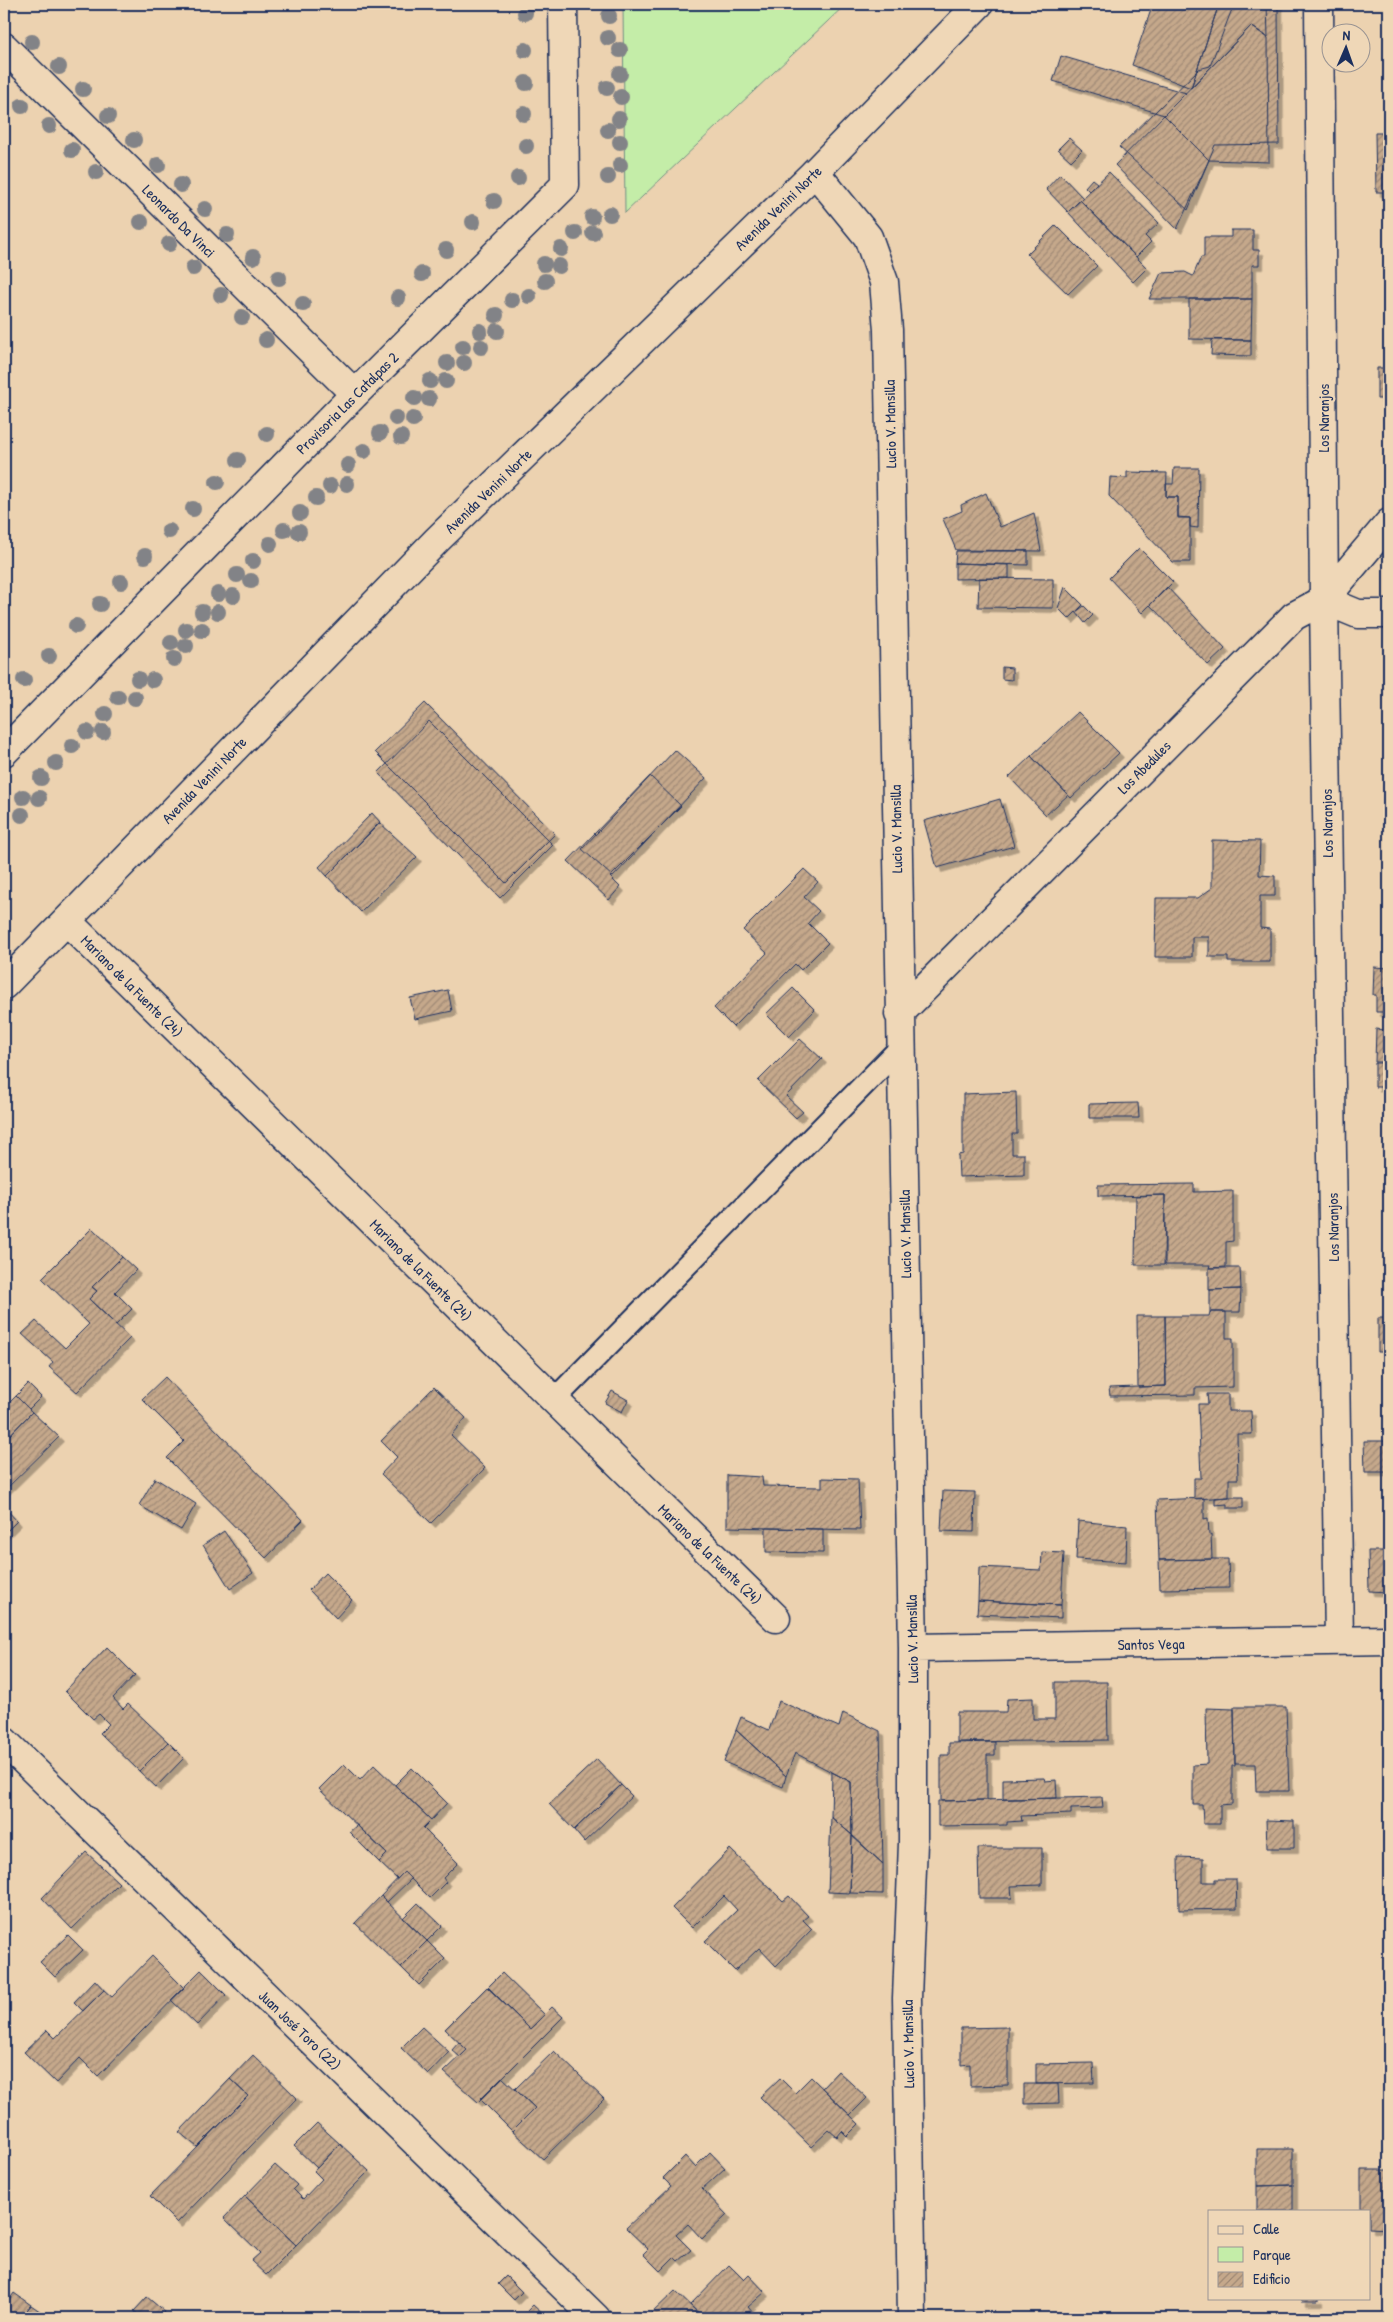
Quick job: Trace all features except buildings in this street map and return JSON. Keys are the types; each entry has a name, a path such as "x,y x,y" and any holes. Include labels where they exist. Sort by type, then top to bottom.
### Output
{"main road":[{"name":"Provisoria Las Catalpas 2","path":"4,752 355,394 565,185 563,4"},
{"name":"Avenida Venini Norte","path":"4,985 437,540 815,172 979,4"},
{"name":"Los Naranjos","path":"1319,4 1324,600 1339,1641"},
{"name":"Leonardo Da Vinci","path":"4,47 355,394"},
{"name":"Lucio V. Mansilla","path":"815,172 868,237 884,282 888,340 912,1648 913,1843 907,1998 912,2318"},
{"name":"Los Abedules","path":"900,1014 1294,616 1324,600 1389,523"},
{"path":"1324,600 1358,614 1389,614"},
{"name":"Mariano de la Fuente (24)","path":"67,921 776,1618"},
{"name":"Santos Vega","path":"912,1648 1389,1640"},
{"name":"Juan José Toro (22)","path":"4,1742 596,2318"}],"lane":[{"path":"554,1400 902,1046"}],"green space":[{"path":"623,4 846,4 625,213"}]}
